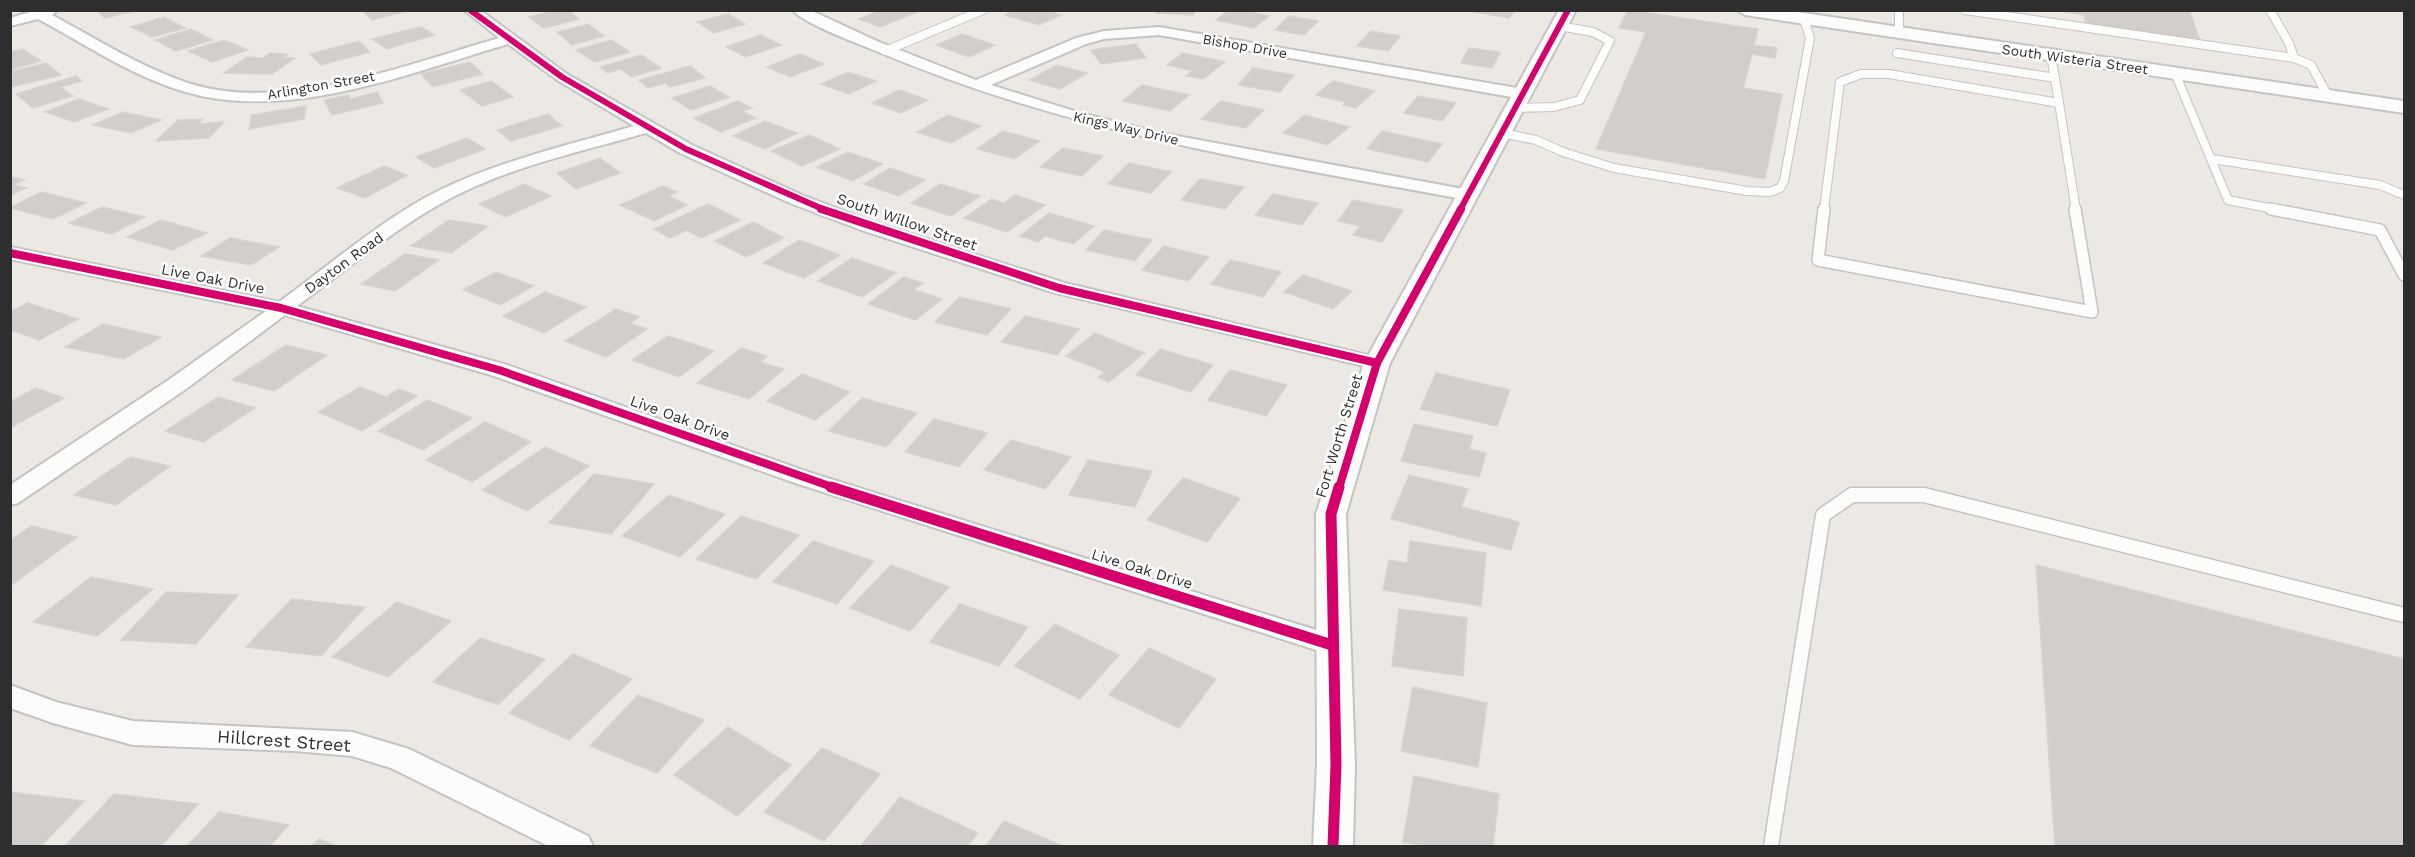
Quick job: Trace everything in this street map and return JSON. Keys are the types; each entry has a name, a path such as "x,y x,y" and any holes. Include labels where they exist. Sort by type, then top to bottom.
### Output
{"street":[{"name":"South Willow Street","path":"470,10 507,40 562,77 648,127 686,149 796,199 889,233 1059,288 1377,363"},
{"name":"Kings Way Drive","path":"798,10 885,51 975,86 1115,127 1468,195"},
{"name":"South Wisteria Street","path":"1745,10 2404,107"},
{"name":"Arlington Street","path":"47,12 177,84 209,93 240,97 279,96 323,88 507,40"},
{"path":"10,22 47,12"},
{"name":"Fort Worth Street","path":"1333,846 1336,765 1331,514 1377,363 1564,18"},
{"name":"Bishop Drive","path":"975,86 1081,41 1104,35 1159,32 1519,101"},
{"name":"Dayton Road","path":"10,497 178,384 281,308 444,195 505,168 648,127"},
{"name":"Live Oak Drive","path":"10,253 281,308 499,370 803,478 1332,645"},
{"name":"Hillcrest Street","path":"10,696 52,712 133,733 295,739 352,744 399,758 577,846"}],"lane":[{"path":"885,51 983,10"},
{"path":"1899,10 1899,33"},
{"path":"1965,10 2294,58 2311,65 2328,96"},
{"path":"2270,10 2289,43 2294,58"},
{"path":"1519,101 1554,107 1580,100 1610,41 1603,35 1564,18"},
{"path":"1502,133 1536,140 1563,152 1614,168 1747,191 1770,192 1780,188 1784,181 1810,38 1804,19"},
{"path":"1897,53 2055,78"},
{"path":"2051,55 2059,103 2092,312 1818,260 1840,82 1861,74 1889,74 2059,103"},
{"path":"2175,73 2228,200 2380,230 2404,275"},
{"path":"2212,159 2380,185 2404,195"},
{"path":"1771,846 1822,515 1852,495 1924,495 2404,615"}],"building":[{"path":"96,10 133,10 134,11 105,18"},
{"path":"362,10 406,10 407,11 372,20"},
{"path":"557,10 567,10 579,19 544,28 529,17"},
{"path":"881,10 922,10 880,27 859,19"},
{"path":"1014,10 1046,10 1061,15 1039,25 1005,15"},
{"path":"1157,10 1196,10 1193,15 1156,13"},
{"path":"1229,10 1269,16 1254,28 1216,20"},
{"path":"1464,10 1515,10 1509,18"},
{"path":"1628,10 1758,29 1754,45 1777,48 1775,58 1752,54 1743,88 1782,94 1765,179 1596,149 1646,32 1619,28"},
{"path":"2054,10 2189,10 2200,40 2086,24 2084,15"},
{"path":"728,14 745,24 714,33 697,22"},
{"path":"1289,16 1318,21 1304,35 1275,30"},
{"path":"164,17 185,28 152,37 131,27"},
{"path":"588,24 604,36 572,45 557,32"},
{"path":"421,27 434,35 387,49 372,39"},
{"path":"191,29 212,40 176,51 155,40"},
{"path":"1371,31 1400,36 1388,51 1357,46"},
{"path":"962,34 995,45 969,57 936,45"},
{"path":"761,35 781,45 746,57 726,47"},
{"path":"224,40 248,50 212,62 188,51"},
{"path":"611,40 630,52 595,62 576,50"},
{"path":"359,41 370,52 321,65 310,54"},
{"path":"1136,44 1146,58 1101,64 1091,50"},
{"path":"1469,48 1500,52 1492,68 1461,63"},
{"path":"22,49 41,61 10,70 10,52"},
{"path":"270,53 288,54 282,58 295,58 272,74 224,73 247,57 263,58"},
{"path":"1183,53 1225,62 1203,79 1186,76 1193,71 1167,65"},
{"path":"800,54 824,64 790,77 767,67"},
{"path":"641,55 661,68 632,77 620,69 608,73 600,67"},
{"path":"470,62 483,74 433,87 421,74"},
{"path":"46,63 61,75 10,87 10,79 14,79 10,72"},
{"path":"1057,65 1087,73 1060,89 1029,80"},
{"path":"690,66 705,78 670,87 665,83 648,88 639,80"},
{"path":"1253,68 1294,75 1280,92 1238,85"},
{"path":"848,72 876,81 849,94 821,84"},
{"path":"76,76 82,81 61,87 73,96 33,108 16,94"},
{"path":"491,81 513,97 482,106 460,90"},
{"path":"1333,81 1375,91 1356,108 1343,105 1346,102 1316,95"},
{"path":"1142,85 1189,95 1170,111 1123,101"},
{"path":"710,86 729,97 691,110 672,98"},
{"path":"899,90 928,100 901,113 872,103"},
{"path":"377,92 383,103 332,115 324,100 348,95 350,99"},
{"path":"1418,96 1456,103 1442,121 1404,113"},
{"path":"79,99 108,109 74,122 45,112"},
{"path":"738,101 752,108 742,111 756,118 721,132 694,118"},
{"path":"1221,101 1264,110 1245,128 1201,119"},
{"path":"306,106 304,119 249,129 252,115"},
{"path":"123,112 161,120 131,133 93,125"},
{"path":"548,114 562,126 511,141 497,130"},
{"path":"948,115 981,126 951,143 917,132"},
{"path":"1305,115 1349,127 1327,145 1283,133"},
{"path":"203,119 198,124 224,122 209,138 156,141 178,120"},
{"path":"765,121 797,133 765,149 733,136"},
{"path":"1003,131 1040,141 1014,159 977,149"},
{"path":"1382,131 1442,144 1428,162 1367,149"},
{"path":"809,135 840,149 802,166 771,151"},
{"path":"467,138 485,149 434,168 416,157"},
{"path":"1063,148 1103,156 1082,176 1040,167"},
{"path":"848,152 883,164 852,181 817,167"},
{"path":"600,158 620,173 576,189 557,173"},
{"path":"1129,163 1171,172 1151,193 1108,184"},
{"path":"384,166 407,175 365,198 337,188"},
{"path":"890,168 925,180 899,196 864,184"},
{"path":"10,177 24,180 13,185 26,188 10,195"},
{"path":"1200,179 1244,187 1225,209 1181,200"},
{"path":"524,184 551,196 505,217 479,204"},
{"path":"940,184 980,196 951,216 911,203"},
{"path":"663,186 677,192 668,196 687,205 654,221 620,205"},
{"path":"41,192 86,203 53,219 10,208"},
{"path":"1273,194 1318,203 1302,225 1255,215"},
{"path":"1015,195 1045,205 1007,232 964,218 992,199 1003,203"},
{"path":"1353,200 1403,210 1382,242 1353,235 1360,226 1338,221"},
{"path":"708,204 740,220 701,238 687,230 670,238 654,229"},
{"path":"102,207 145,217 112,234 69,223"},
{"path":"1049,213 1094,226 1073,244 1045,236 1038,242 1020,236"},
{"path":"161,220 207,233 173,250 127,237"},
{"path":"449,220 488,226 451,253 411,246"},
{"path":"753,222 784,238 746,257 715,241"},
{"path":"1104,230 1152,240 1135,261 1086,250"},
{"path":"230,238 279,247 251,265 201,256"},
{"path":"799,240 840,255 804,278 763,263"},
{"path":"1164,246 1209,257 1188,281 1142,270"},
{"path":"405,254 439,260 395,291 361,284"},
{"path":"852,258 896,273 862,297 818,281"},
{"path":"1230,260 1281,272 1263,297 1211,284"},
{"path":"496,272 534,286 500,305 463,290"},
{"path":"1303,275 1352,291 1333,309 1284,292"},
{"path":"904,277 923,283 914,290 942,299 915,320 868,304"},
{"path":"545,292 586,307 544,333 503,316"},
{"path":"960,297 1011,309 987,335 935,322"},
{"path":"28,303 78,319 39,340 14,331 10,333 10,312"},
{"path":"616,309 639,317 630,323 647,329 606,357 565,341"},
{"path":"1025,316 1079,329 1057,355 1001,342"},
{"path":"103,324 161,337 124,359 65,347"},
{"path":"1095,333 1144,353 1109,382 1098,377 1105,372 1066,356"},
{"path":"668,336 714,351 679,377 632,360"},
{"path":"286,345 327,355 274,391 232,380"},
{"path":"741,348 767,356 760,362 784,369 749,399 697,383"},
{"path":"1160,349 1213,365 1191,392 1136,375"},
{"path":"1230,370 1287,385 1266,416 1208,400"},
{"path":"1436,373 1510,390 1497,426 1420,409"},
{"path":"802,374 850,392 815,420 767,401"},
{"path":"360,387 386,397 399,389 417,396 362,431 318,412"},
{"path":"36,388 64,398 10,428 10,402"},
{"path":"218,397 255,408 203,442 165,431"},
{"path":"862,398 917,413 886,447 829,431"},
{"path":"427,400 472,418 423,450 378,431"},
{"path":"934,419 987,433 959,467 905,452"},
{"path":"485,422 531,442 472,482 426,460"},
{"path":"1414,424 1473,436 1469,449 1486,453 1479,477 1401,461"},
{"path":"1011,440 1071,457 1045,489 984,470"},
{"path":"545,447 589,466 527,511 482,490"},
{"path":"130,457 170,466 116,505 74,495"},
{"path":"1088,460 1152,471 1135,507 1069,495"},
{"path":"594,474 654,484 611,534 549,523"},
{"path":"1409,475 1468,489 1461,507 1519,522 1511,550 1391,519"},
{"path":"1183,478 1240,498 1207,542 1147,520"},
{"path":"669,495 725,514 680,557 622,536"},
{"path":"741,516 799,535 756,579 696,559"},
{"path":"31,526 77,537 10,586 10,541"},
{"path":"813,541 874,561 837,604 773,582"},
{"path":"1410,541 1486,553 1481,606 1383,590 1389,560 1407,563"},
{"path":"891,565 949,587 910,631 850,608"},
{"path":"2036,565 2404,659 2404,846 2055,846"},
{"path":"91,577 153,589 97,636 33,622"},
{"path":"166,592 238,595 196,644 121,640"},
{"path":"292,599 365,607 321,656 246,647"},
{"path":"397,602 451,621 388,677 332,657"},
{"path":"960,604 1028,627 999,666 930,642"},
{"path":"1399,609 1467,618 1463,676 1392,666"},
{"path":"1055,624 1119,655 1080,699 1014,666"},
{"path":"480,638 545,659 498,705 433,682"},
{"path":"1149,648 1216,679 1179,728 1109,695"},
{"path":"573,654 632,679 569,740 509,713"},
{"path":"1413,687 1487,703 1478,767 1401,751"},
{"path":"638,695 704,720 657,773 590,746"},
{"path":"728,727 791,765 737,816 674,775"},
{"path":"822,748 880,774 824,841 764,812"},
{"path":"1414,776 1499,794 1493,846 1424,846 1403,842"},
{"path":"10,792 84,801 41,846 10,846"},
{"path":"114,794 198,804 161,846 65,846"},
{"path":"900,797 978,833 967,846 861,846"},
{"path":"219,812 289,825 270,846 187,846"},
{"path":"1004,821 1063,846 986,846"},
{"path":"319,839 336,846 311,846"}],"cycle path":[{"path":"470,10 562,77 648,127 686,149 796,199 867,226 1059,288 1377,363"},
{"path":"1333,846 1336,765 1331,514 1377,363 1568,10"},
{"path":"10,253 281,308 499,370 803,478 1332,645"}]}
